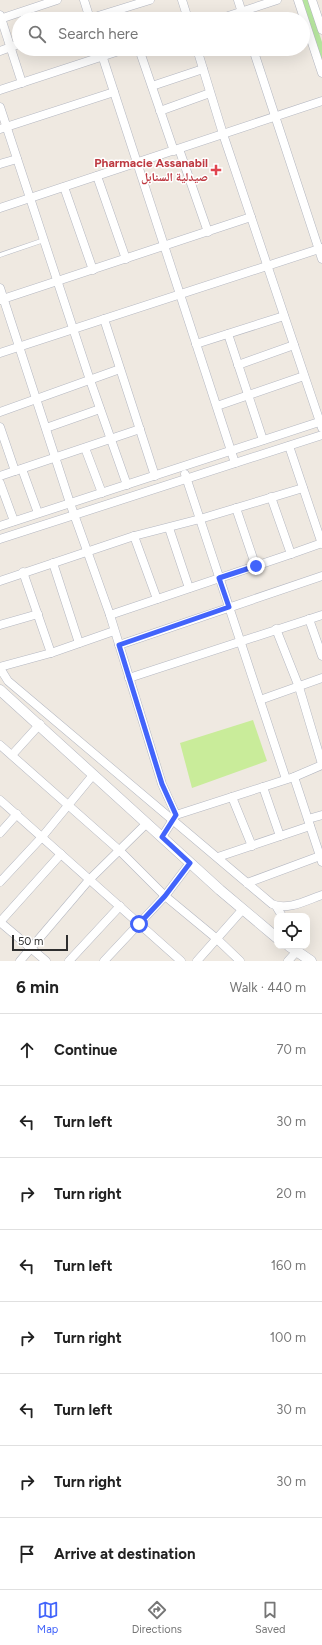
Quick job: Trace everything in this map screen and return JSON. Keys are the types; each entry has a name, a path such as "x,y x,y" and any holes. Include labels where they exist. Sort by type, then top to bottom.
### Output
{"street":[{"path":"17,12 57,0"},
{"path":"84,0 89,12"},
{"path":"110,12 148,0"},
{"path":"182,0 186,12"},
{"path":"238,0 242,12"},
{"path":"250,12 277,0"},
{"path":"298,0 302,12"},
{"path":"312,0 322,30"},
{"path":"12,13 0,17 12,53"},
{"path":"310,36 322,73"},
{"path":"0,51 10,47"},
{"path":"13,56 22,83"},
{"path":"0,90 91,56"},
{"path":"102,56 235,463"},
{"path":"142,56 160,110 208,232"},
{"path":"0,526 264,440 321,424 223,134 199,56"},
{"path":"255,56 320,248 322,259"},
{"path":"152,86 203,69"},
{"path":"3,128 114,92"},
{"path":"160,110 210,93"},
{"path":"0,208 137,164 322,101"},
{"path":"0,107 3,128 17,159 90,380 127,485"},
{"path":"0,164 17,159"},
{"path":"97,176 126,259"},
{"path":"64,187 93,270"},
{"path":"2,299 251,217"},
{"path":"0,353 320,248"},
{"path":"0,288 2,299 20,346 70,503 110,615 162,784 175,818"},
{"path":"196,344 284,316"},
{"path":"104,319 155,476"},
{"path":"228,334 264,440"},
{"path":"238,365 294,345"},
{"path":"0,412 120,369"},
{"path":"216,406 304,376"},
{"path":"46,428 100,409"},
{"path":"0,426 38,513"},
{"path":"0,476 140,429"},
{"path":"0,539 322,435"},
{"path":"110,615 322,544 289,446"},
{"path":"85,448 102,493"},
{"path":"183,466 219,578 242,641 260,700 290,778 309,822 321,859 247,883"},
{"path":"0,483 14,521"},
{"path":"0,581 23,572 134,536 169,528 303,488"},
{"path":"271,497 291,554"},
{"path":"236,508 256,566"},
{"path":"169,528 189,588"},
{"path":"134,536 157,599"},
{"path":"53,563 79,643"},
{"path":"23,572 51,653"},
{"path":"119,645 322,576"},
{"path":"0,625 38,614"},
{"path":"129,678 322,615"},
{"path":"309,619 322,656"},
{"path":"162,837 175,818 290,778 322,765 299,687 276,629"},
{"path":"114,631 51,653 0,668 8,681 175,818 247,883 276,906 280,913"},
{"path":"260,700 322,678"},
{"path":"0,690 40,724 190,863 274,935"},
{"path":"12,755 40,724"},
{"path":"0,744 119,850 165,896 217,939 240,961"},
{"path":"0,882 42,837 94,775"},
{"path":"263,787 280,836"},
{"path":"232,797 252,846"},
{"path":"0,800 181,961"},
{"path":"0,833 17,814"},
{"path":"218,857 280,836 322,815"},
{"path":"20,961 90,880 147,823"},
{"path":"46,961 0,922 61,854"},
{"path":"108,960 165,896 190,863"},
{"path":"276,906 288,906 322,894"},
{"path":"69,961 120,906"},
{"path":"197,961 243,909"},
{"path":"288,961 294,949"},
{"path":"295,949 311,961"}],"lane":[{"path":"0,255 44,240"}],"green space":[{"path":"301,0 308,0 322,42 322,63 310,27 310,12 305,12"},
{"path":"253,720 267,761 192,788 180,743"}],"place":[{"name":"Pharmacie Assanabil صيدلية السنابل","path":"216,170"}],"route":[{"path":"139,924 165,896 190,863 162,837 176,815 162,784 119,645 229,607 219,578 256,566"}]}
